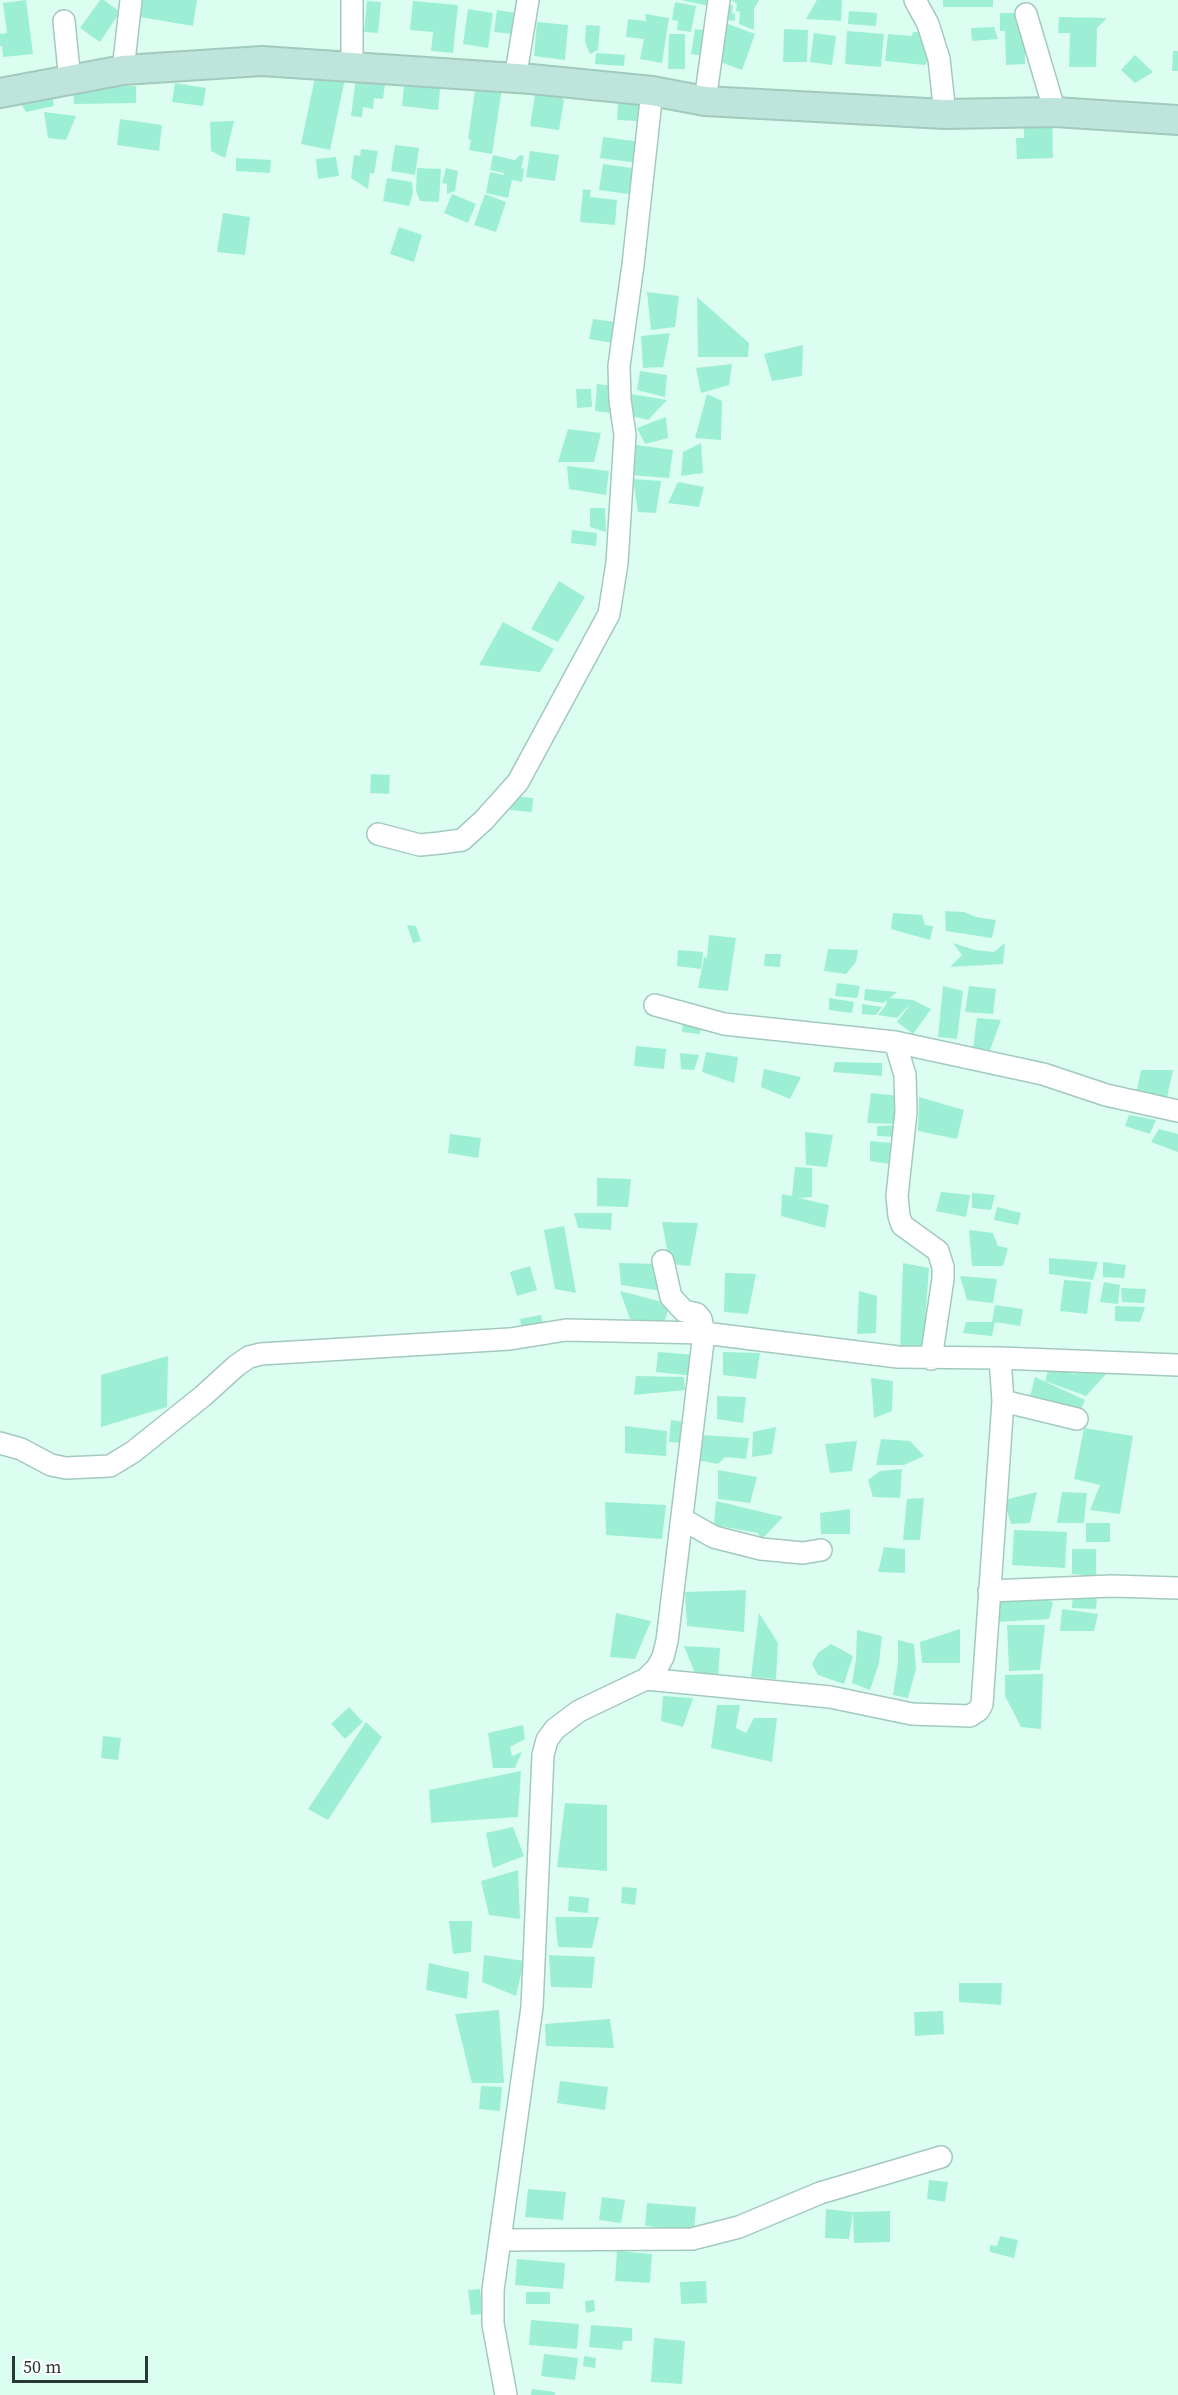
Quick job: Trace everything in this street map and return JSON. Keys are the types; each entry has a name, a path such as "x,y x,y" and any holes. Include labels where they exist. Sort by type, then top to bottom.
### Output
{"street":[{"path":"123,70 130,0"},
{"path":"352,0 352,67"},
{"path":"515,79 528,0"},
{"path":"705,101 719,0"},
{"path":"915,0 928,24 939,59 945,114"},
{"path":"1026,14 1055,112"},
{"path":"64,21 70,81"},
{"path":"0,93 123,70 262,61 652,91 705,101 945,114 1055,112 1178,120"},
{"path":"378,834 420,845 440,843 462,840 484,820 518,782 609,614 617,563 626,435 620,400 619,366 633,265 652,91"},
{"path":"655,1005 724,1024 895,1042 1044,1074 1106,1095 1178,1111"},
{"path":"895,1042 905,1075 906,1112 897,1196 899,1216 902,1225 938,1251 943,1267 932,1359"},
{"path":"506,2395 493,2324 492,2304 532,2007 543,1755 547,1740 555,1729 579,1711 646,1679 657,1668 668,1641 704,1333 701,1319 697,1314 684,1311 670,1297 663,1262"},
{"path":"0,1443 21,1449 51,1465 89,1468 110,1466 133,1452 249,1357 261,1354 510,1339 566,1330 704,1333 898,1357 932,1359 1000,1358 1178,1365"},
{"path":"646,1679 830,1697 912,1714 970,1716 979,1710 982,1704 1003,1401 1000,1358"},
{"path":"1003,1401 1077,1419"},
{"path":"682,1519 714,1537 761,1549 803,1553 821,1551"},
{"path":"989,1591 1112,1586 1178,1588"},
{"path":"501,2240 692,2239 739,2227 820,2193 941,2157"}],"building":[{"path":"26,0 33,54 3,57 0,34 7,33 3,3"},
{"path":"100,0 104,0 120,12 100,42 80,28"},
{"path":"143,0 197,0 193,26 140,17"},
{"path":"681,0 710,0 709,6"},
{"path":"731,0 759,0 754,9 754,30 739,24 740,12 736,11 737,4"},
{"path":"817,0 842,0 841,21 806,19"},
{"path":"943,0 993,0 993,7 943,7"},
{"path":"367,1 381,2 378,33 364,32"},
{"path":"413,1 458,5 453,53 431,51 433,32 410,30"},
{"path":"675,2 696,6 691,32 677,30 678,21 672,20"},
{"path":"727,3 733,6 732,14 735,13 735,21 726,20"},
{"path":"468,9 493,13 488,48 463,44"},
{"path":"497,10 516,13 513,34 494,32"},
{"path":"849,11 877,13 876,26 848,24"},
{"path":"1000,13 1016,13 1025,26 1025,64 1006,65 1005,31 1000,31"},
{"path":"645,14 669,18 662,63 640,59 644,39 626,37 628,19 646,21"},
{"path":"1059,17 1107,18 1097,28 1096,67 1069,67 1070,33 1058,33"},
{"path":"720,21 755,34 742,70 720,62"},
{"path":"537,22 568,25 565,60 534,56"},
{"path":"586,25 600,26 598,50 590,54 585,42"},
{"path":"994,27 998,39 972,41 971,28"},
{"path":"695,29 708,31 703,56 691,54"},
{"path":"784,29 808,30 807,62 783,62"},
{"path":"847,31 884,34 881,67 845,64"},
{"path":"913,32 921,32 930,57 925,65 885,61 888,34 912,36"},
{"path":"814,33 836,36 832,65 810,62"},
{"path":"669,34 685,34 685,69 668,69"},
{"path":"1173,51 1178,51 1178,71 1172,71"},
{"path":"596,53 625,55 624,66 595,64"},
{"path":"1135,55 1153,72 1135,83 1121,70"},
{"path":"357,70 371,73 385,84 383,99 374,98 373,109 363,107 362,117 351,116"},
{"path":"316,73 345,79 330,150 301,144"},
{"path":"405,76 441,80 438,110 402,106"},
{"path":"477,77 503,82 492,154 469,150 471,140 468,139"},
{"path":"537,82 555,85 564,101 559,130 530,126"},
{"path":"175,83 206,88 203,106 172,102"},
{"path":"136,86 136,103 74,104 73,87"},
{"path":"52,94 54,106 26,112 17,97"},
{"path":"618,102 639,103 638,121 617,120"},
{"path":"44,112 76,116 66,140 48,138"},
{"path":"1052,116 1053,158 1017,159 1016,138 1024,138 1024,117"},
{"path":"120,119 162,125 159,151 117,145"},
{"path":"234,121 225,158 211,151 210,122"},
{"path":"603,137 641,142 638,163 600,158"},
{"path":"395,145 419,148 415,175 391,171"},
{"path":"361,149 378,151 374,174 370,173 368,189 351,178 354,155 360,156"},
{"path":"530,151 559,155 555,181 526,177"},
{"path":"493,155 515,160 520,155 524,156 521,168 524,169 522,182 512,180 508,198 486,193 490,172 504,175 504,173 490,170"},
{"path":"336,157 339,176 318,179 316,159"},
{"path":"236,158 271,160 270,173 236,171"},
{"path":"603,164 639,169 636,195 599,190"},
{"path":"417,168 441,169 439,202 420,201 416,191"},
{"path":"446,168 458,171 455,191 447,194 447,184 442,183"},
{"path":"387,178 412,182 413,193 409,206 383,201"},
{"path":"583,189 591,190 590,197 617,200 615,225 580,222"},
{"path":"452,194 476,204 468,223 444,213"},
{"path":"485,194 506,202 496,232 474,225"},
{"path":"223,213 250,217 245,255 217,252"},
{"path":"399,227 422,235 414,262 390,254"},
{"path":"647,292 679,296 675,327 651,330"},
{"path":"697,297 749,343 748,357 698,357"},
{"path":"593,319 622,323 619,344 589,339"},
{"path":"670,333 663,367 643,368 641,336"},
{"path":"803,345 802,376 772,381 764,354"},
{"path":"732,364 729,385 701,393 696,368"},
{"path":"640,371 667,375 665,397 637,390"},
{"path":"597,384 614,386 612,413 595,411"},
{"path":"576,389 591,389 592,407 577,408"},
{"path":"631,394 667,400 648,420 628,415"},
{"path":"707,394 722,401 721,440 695,438"},
{"path":"666,417 668,438 645,444 637,428"},
{"path":"568,429 601,433 594,462 558,462"},
{"path":"701,443 703,473 681,476 683,452"},
{"path":"630,444 673,450 669,478 629,475"},
{"path":"567,466 609,471 606,495 569,489"},
{"path":"633,479 661,481 656,513 638,512"},
{"path":"678,482 704,487 699,507 668,503"},
{"path":"590,508 605,508 606,532 590,527"},
{"path":"572,530 597,533 596,546 571,543"},
{"path":"559,581 585,597 558,642 531,629"},
{"path":"503,622 554,649 540,672 479,665"},
{"path":"371,774 390,775 389,794 370,793"},
{"path":"512,796 533,798 532,812 510,810"},
{"path":"945,911 964,912 976,917 996,920 992,938 946,931"},
{"path":"893,913 922,915 925,925 933,926 930,940 891,929"},
{"path":"407,925 416,926 421,941 413,943"},
{"path":"709,935 736,938 728,991 698,988 704,957 707,958"},
{"path":"953,943 975,950 994,952 1005,943 1003,964 950,967 962,955"},
{"path":"828,949 858,950 856,962 846,974 824,971"},
{"path":"678,950 703,952 701,969 677,966"},
{"path":"765,954 781,954 780,967 764,966"},
{"path":"837,983 860,986 857,998 835,996"},
{"path":"943,986 963,991 957,1039 938,1037"},
{"path":"969,986 996,989 993,1014 965,1012"},
{"path":"865,989 897,992 890,998 913,1000 931,1009 913,1034 897,1022 911,1003 897,1018 878,1015 887,1000 883,1003 864,1000"},
{"path":"829,998 854,1002 852,1013 829,1010"},
{"path":"862,1004 882,1007 876,1015 862,1014"},
{"path":"977,1018 1001,1020 990,1050 973,1048"},
{"path":"683,1023 702,1023 700,1034 682,1032"},
{"path":"636,1046 666,1049 664,1069 634,1066"},
{"path":"706,1052 738,1057 734,1083 702,1072"},
{"path":"680,1053 699,1055 694,1070 681,1069"},
{"path":"835,1062 882,1063 882,1076 833,1072"},
{"path":"764,1069 801,1077 790,1099 761,1087"},
{"path":"1141,1070 1173,1070 1166,1102 1136,1094"},
{"path":"871,1093 900,1096 895,1124 867,1123"},
{"path":"919,1097 964,1110 957,1139 918,1131"},
{"path":"1129,1115 1156,1120 1150,1134 1125,1126"},
{"path":"900,1125 899,1137 877,1136 877,1126"},
{"path":"1159,1129 1178,1134 1178,1152 1151,1142"},
{"path":"805,1132 833,1135 827,1167 806,1165"},
{"path":"450,1134 481,1138 478,1158 448,1153"},
{"path":"870,1141 902,1144 896,1165 870,1161"},
{"path":"795,1167 812,1168 812,1197 799,1198 829,1205 825,1228 781,1216 782,1194 792,1196"},
{"path":"597,1178 631,1179 628,1207 597,1206"},
{"path":"941,1192 970,1195 966,1217 936,1211"},
{"path":"972,1193 995,1195 991,1210 972,1208"},
{"path":"997,1207 1021,1213 1018,1225 994,1220"},
{"path":"574,1213 612,1213 611,1230 578,1228"},
{"path":"662,1222 698,1223 690,1266 670,1264"},
{"path":"564,1226 576,1293 555,1289 544,1230"},
{"path":"969,1230 993,1233 998,1246 1008,1248 1003,1266 972,1266"},
{"path":"1049,1258 1098,1262 1093,1280 1049,1274"},
{"path":"1103,1262 1126,1265 1124,1278 1103,1277"},
{"path":"619,1263 660,1264 662,1291 621,1285"},
{"path":"903,1263 929,1268 923,1350 900,1350"},
{"path":"530,1266 537,1290 517,1296 510,1272"},
{"path":"725,1273 756,1274 748,1314 724,1312"},
{"path":"960,1276 997,1279 993,1303 967,1300"},
{"path":"1064,1280 1091,1282 1087,1314 1060,1311"},
{"path":"1104,1282 1120,1285 1118,1304 1100,1302"},
{"path":"1121,1288 1146,1289 1144,1303 1122,1302"},
{"path":"620,1291 670,1304 664,1323 630,1319"},
{"path":"859,1291 877,1296 876,1333 857,1334"},
{"path":"995,1305 1023,1309 1020,1326 995,1322 992,1336 963,1333 966,1322 992,1322"},
{"path":"1115,1306 1145,1307 1140,1322 1115,1321"},
{"path":"541,1315 543,1325 522,1330 520,1319"},
{"path":"658,1352 697,1355 695,1376 656,1372"},
{"path":"723,1352 760,1353 756,1379 723,1375"},
{"path":"168,1356 167,1407 101,1427 101,1375"},
{"path":"1050,1364 1075,1374 1082,1366 1107,1373 1086,1396 1045,1381"},
{"path":"636,1376 684,1377 685,1390 634,1395"},
{"path":"1035,1377 1085,1400 1080,1412 1030,1397"},
{"path":"871,1378 893,1381 892,1411 874,1418"},
{"path":"717,1396 746,1397 743,1423 717,1419"},
{"path":"671,1420 684,1422 682,1443 669,1442"},
{"path":"625,1426 667,1431 666,1456 625,1453"},
{"path":"776,1427 772,1454 752,1457 753,1432"},
{"path":"1084,1428 1133,1436 1120,1514 1090,1510 1100,1485 1074,1479"},
{"path":"702,1435 749,1438 746,1459 725,1457 718,1464 697,1460"},
{"path":"881,1439 910,1441 924,1456 904,1465 876,1465"},
{"path":"857,1441 852,1471 830,1473 825,1444"},
{"path":"902,1469 900,1498 873,1497 868,1480 880,1471"},
{"path":"718,1470 757,1477 750,1503 718,1499"},
{"path":"1037,1492 1030,1523 1011,1524 1004,1500"},
{"path":"1062,1492 1087,1493 1084,1523 1057,1523"},
{"path":"924,1498 920,1540 903,1540 907,1499"},
{"path":"716,1501 783,1517 761,1540 758,1533 714,1525"},
{"path":"605,1502 666,1505 662,1539 606,1535"},
{"path":"850,1509 850,1534 821,1534 820,1513"},
{"path":"1086,1523 1110,1523 1110,1542 1086,1542"},
{"path":"1014,1530 1067,1532 1065,1568 1012,1565"},
{"path":"884,1547 905,1549 905,1573 878,1572"},
{"path":"1072,1549 1096,1549 1096,1576 1072,1574"},
{"path":"746,1590 744,1632 687,1626 685,1592"},
{"path":"1027,1595 1053,1602 1049,1619 997,1622 995,1600"},
{"path":"1073,1595 1097,1595 1096,1609 1072,1608"},
{"path":"1062,1609 1098,1614 1094,1631 1060,1631"},
{"path":"616,1613 651,1621 635,1659 610,1657"},
{"path":"759,1613 778,1643 776,1679 751,1677"},
{"path":"1007,1625 1045,1625 1040,1670 1009,1671"},
{"path":"960,1629 960,1663 922,1663 920,1642"},
{"path":"857,1630 882,1636 879,1663 870,1690 852,1683"},
{"path":"898,1640 914,1644 916,1669 908,1698 893,1695 898,1663"},
{"path":"831,1644 853,1656 844,1684 818,1675 812,1664 818,1653"},
{"path":"684,1646 720,1648 718,1679 697,1678"},
{"path":"1043,1674 1041,1729 1021,1727 1005,1696 1005,1675"},
{"path":"663,1696 693,1698 683,1727 661,1721"},
{"path":"717,1705 740,1705 736,1728 746,1733 754,1718 777,1718 772,1762 711,1748"},
{"path":"349,1707 363,1722 345,1739 331,1724"},
{"path":"366,1722 382,1737 328,1820 308,1809"},
{"path":"523,1725 525,1739 510,1747 512,1756 522,1752 515,1768 493,1768 488,1733"},
{"path":"103,1736 121,1738 118,1760 101,1758"},
{"path":"521,1771 518,1817 431,1823 429,1790"},
{"path":"565,1803 607,1805 607,1871 557,1867"},
{"path":"513,1827 524,1856 493,1868 486,1833"},
{"path":"518,1870 520,1919 489,1915 481,1881"},
{"path":"622,1887 637,1888 635,1905 621,1903"},
{"path":"569,1896 589,1898 588,1913 568,1911"},
{"path":"555,1917 599,1917 592,1948 558,1947"},
{"path":"449,1921 472,1921 471,1952 453,1954"},
{"path":"484,1955 524,1961 516,1996 482,1982"},
{"path":"549,1955 595,1957 592,1988 551,1987"},
{"path":"429,1963 469,1972 467,1999 426,1990"},
{"path":"959,1983 1002,1983 1001,2005 959,2002"},
{"path":"499,2010 504,2083 472,2083 455,2014"},
{"path":"943,2011 944,2034 915,2036 914,2012"},
{"path":"610,2019 614,2048 546,2046 545,2024"},
{"path":"560,2081 608,2087 605,2110 557,2103"},
{"path":"481,2086 502,2087 500,2111 479,2109"},
{"path":"929,2180 948,2182 945,2202 927,2199"},
{"path":"528,2189 566,2192 563,2220 525,2217"},
{"path":"602,2197 625,2200 621,2223 599,2220"},
{"path":"647,2203 696,2207 694,2231 645,2226"},
{"path":"826,2209 853,2212 849,2239 825,2238"},
{"path":"890,2211 890,2242 854,2243 853,2212"},
{"path":"1000,2236 1018,2240 1014,2258 990,2252 990,2245 997,2246"},
{"path":"617,2251 652,2254 650,2283 615,2281"},
{"path":"517,2259 565,2263 563,2289 515,2285"},
{"path":"706,2281 707,2303 681,2304 680,2282"},
{"path":"480,2289 483,2314 471,2315 468,2290"},
{"path":"526,2292 550,2292 550,2304 526,2304"},
{"path":"594,2300 595,2311 586,2313 585,2301"},
{"path":"531,2320 579,2324 577,2349 529,2345"},
{"path":"591,2325 632,2328 632,2341 623,2341 622,2350 589,2347"},
{"path":"654,2338 685,2341 682,2384 651,2382"},
{"path":"544,2354 578,2358 575,2380 541,2376"},
{"path":"584,2356 596,2358 595,2368 583,2366"},
{"path":"532,2389 555,2392 555,2395 531,2395"}]}
